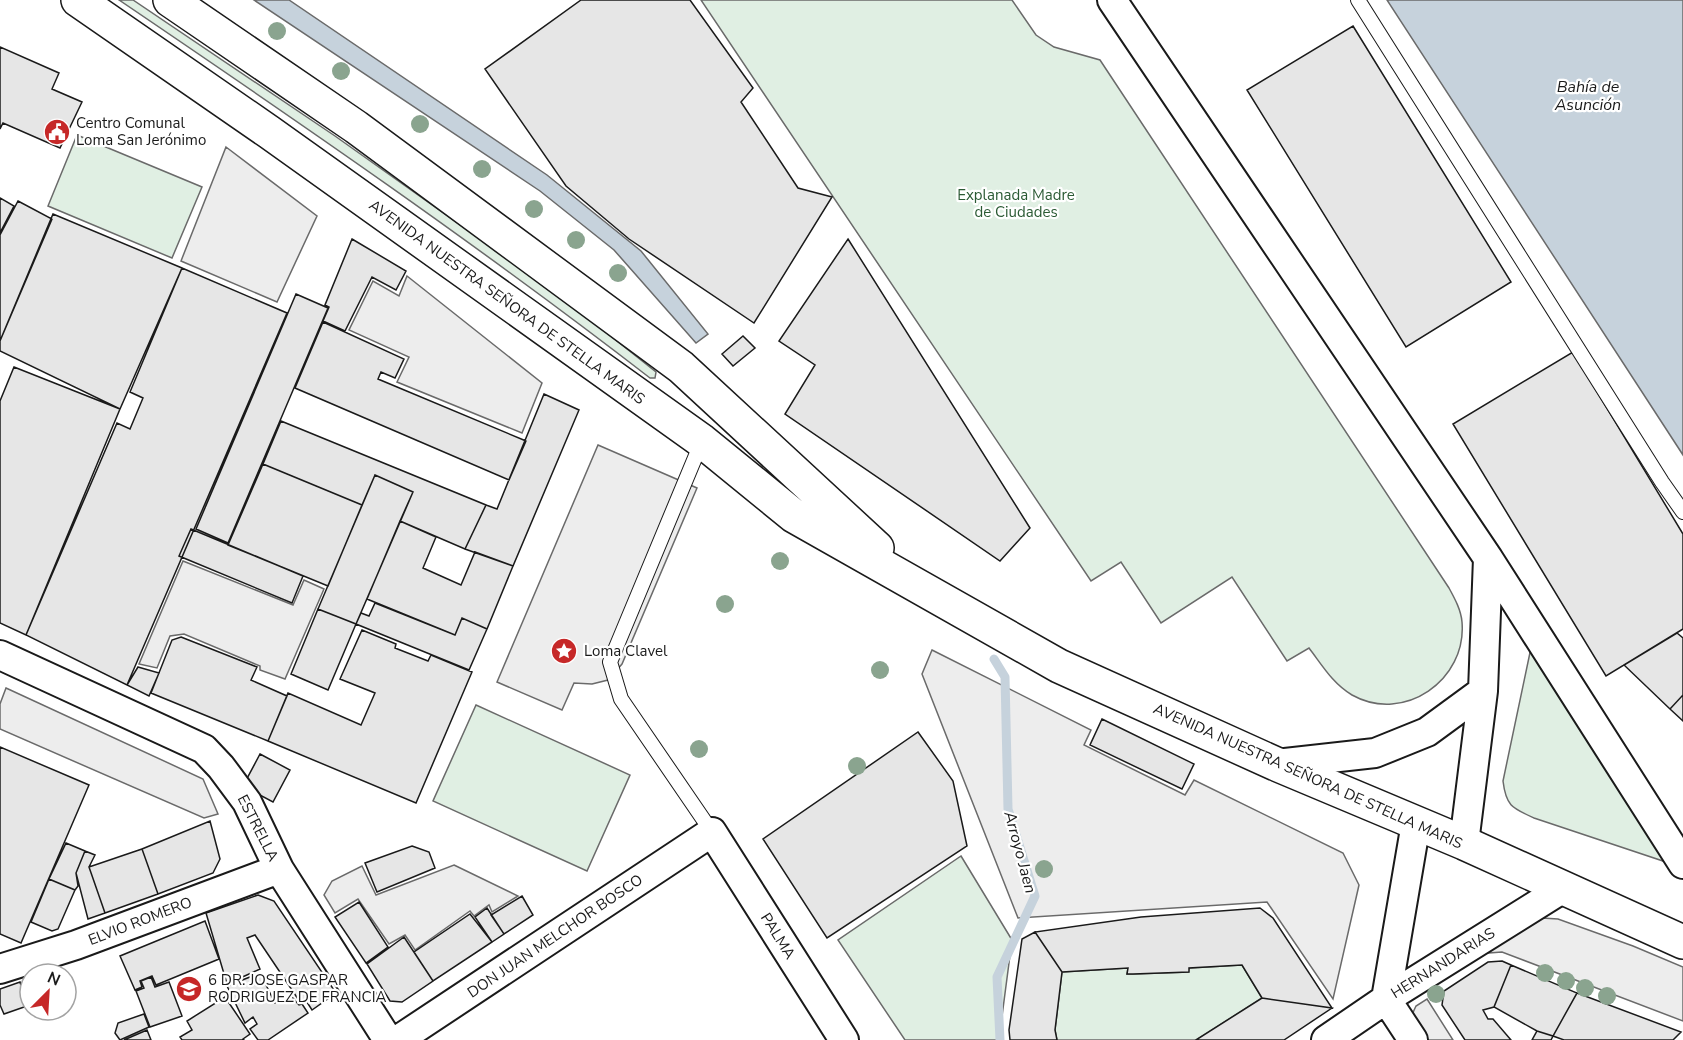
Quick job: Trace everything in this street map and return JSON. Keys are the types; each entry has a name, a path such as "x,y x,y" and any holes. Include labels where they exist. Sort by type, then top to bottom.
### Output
{"street":[{"name":"AVENIDA NUESTRA SEÑORA DE STELLA MARIS","path":"78,0 269,132 702,441 794,516 1059,666 1276,764 1464,843 1683,942"},
{"name":"AVENIDA NUESTRA SEÑORA DE STELLA MARIS","path":"170,0 356,127 681,367 886,557 939,598"},
{"path":"1112,0 1488,558 1683,864"},
{"path":"1464,843 1483,691 1488,558"},
{"name":"ESTRELLA","path":"0,655 204,749 221,767 247,802 279,869 388,1040"},
{"path":"1276,764 1375,753 1427,732 1483,691"},
{"path":"1413,1040 1386,999 1416,823"},
{"name":"DON JUAN MELCHOR BOSCO","path":"398,1040 712,832"},
{"name":"PALMA","path":"712,832 844,1040"},
{"name":"ELVIO ROMERO","path":"7,962 76,945 279,869"},
{"name":"HERNANDARIAS","path":"1326,1040 1386,999 1562,889"}],"lane":[{"path":"1358,0 1655,472 1683,512"},
{"path":"702,441 610,662 621,699 712,832"}],"green space":[{"path":"119,0 133,0 335,136 559,295 656,372 655,378 650,378 520,280 388,185"},
{"name":"Explanada Madre de Ciudades","path":"701,0 1012,0 1036,35 1054,47 1100,60 1449,588 1462,622 1461,643 1454,662 1443,678 1428,691 1411,700 1392,704 1372,703 1352,695 1339,685 1309,648 1287,661 1232,577 1161,623 1121,562 1091,581"},
{"path":"77,135 202,187 172,258 48,206"},
{"path":"1532,643 1681,867 1534,818 1515,808 1508,801 1503,781"},
{"path":"476,705 630,775 587,871 433,801"},
{"path":"961,856 1012,940 1001,1024 1002,1040 905,1040 838,940"},
{"path":"1242,965 1262,998 1196,1040 1057,1040 1055,1030 1062,972 1128,968 1127,974 1188,972 1189,968"}],"shaded area":[{"path":"226,147 317,216 277,302 181,261"},
{"path":"407,276 542,383 522,433 397,382 409,357 349,330 373,281 399,296"},
{"path":"598,445 697,488 622,664 608,680 592,684 574,683 562,710 497,682"},
{"path":"183,561 293,605 304,580 324,589 285,679 260,670 260,666 184,634 170,636 157,668 139,664"},
{"path":"932,650 1091,730 1084,745 1185,795 1194,780 1343,853 1359,885 1333,999 1267,902 1018,918 922,674"},
{"path":"6,688 203,779 218,814 204,818 0,729 0,704"},
{"path":"454,865 518,896 492,912 489,905 474,916 470,911 415,950 405,935 389,944 358,899 335,913 324,895 332,881 362,866 376,895"},
{"path":"1542,918 1558,919 1683,967 1683,1021 1502,952 1488,953 1526,923"},
{"path":"1427,999 1453,1040 1424,1040 1410,1019 1416,1006"}],"water":[{"path":"254,0 289,0 547,175 641,251 708,334 696,343 614,250 540,191"},
{"name":"Bahía de Asunción","path":"1387,0 1683,0 1683,455"}],"building":[{"path":"581,0 690,0 753,88 741,102 798,188 832,197 754,323 629,239 566,186 485,69"},
{"path":"1353,26 1511,282 1406,347 1247,90"},
{"path":"0,47 59,73 52,89 82,102 60,148 3,123 0,129"},
{"path":"0,198 14,206 0,233"},
{"path":"18,201 52,219 0,341 0,235"},
{"path":"53,214 182,268 120,409 0,351 0,341"},
{"path":"352,239 406,271 396,290 372,277 345,331 323,321 329,307 325,305"},
{"path":"848,239 1030,528 1000,561 785,414 815,365 779,341"},
{"path":"182,268 287,313 127,685 26,635 117,423 130,429 143,398 130,392"},
{"path":"296,294 328,308 228,543 196,529"},
{"path":"323,322 404,359 395,378 381,372 378,379 526,441 509,480 295,388"},
{"path":"743,336 755,348 733,366 722,354"},
{"path":"1573,352 1683,534 1683,629 1606,676 1453,424"},
{"path":"14,367 120,409 26,635 0,623 0,401"},
{"path":"544,394 579,410 513,566 465,549 486,505 497,509"},
{"path":"281,421 486,505 465,549 400,521 413,492 375,475 362,505 263,464"},
{"path":"263,464 362,505 328,586 228,545"},
{"path":"375,475 413,492 356,624 318,609"},
{"path":"400,521 436,537 423,568 461,585 475,552 513,566 487,629 462,618 455,635 367,599"},
{"path":"191,529 303,576 292,603 179,556"},
{"path":"375,603 455,635 462,618 487,629 469,670 356,624 361,613 369,616"},
{"path":"318,609 356,624 328,690 291,674"},
{"path":"362,630 396,644 395,648 428,661 431,655 472,672 416,803 268,741 288,693 361,725 375,693 340,679"},
{"path":"1677,633 1683,638 1683,695 1670,709 1624,665"},
{"path":"181,637 257,667 251,680 287,696 268,741 151,693 172,640"},
{"path":"138,667 159,673 149,696 127,685"},
{"path":"1683,695 1683,721 1670,709"},
{"path":"1102,719 1194,764 1182,789 1090,745"},
{"path":"918,732 953,781 967,846 827,938 763,839"},
{"path":"0,747 89,785 21,943 0,934"},
{"path":"260,754 290,770 273,802 243,786"},
{"path":"210,821 220,859 213,873 158,894 142,849"},
{"path":"66,843 85,851 76,873 78,886 75,890 49,879"},
{"path":"412,846 429,852 435,868 377,892 365,863"},
{"path":"142,849 158,894 105,913 89,867"},
{"path":"85,851 95,855 89,867 105,913 88,919 76,873"},
{"path":"49,879 75,890 58,929 52,931 31,922"},
{"path":"258,895 274,901 336,993 312,1010 305,999 300,1002 255,935 247,938 260,969 227,984 206,913"},
{"path":"522,896 533,915 504,934 491,915"},
{"path":"359,902 388,947 366,963 335,917"},
{"path":"487,908 504,934 492,942 475,917"},
{"path":"1260,908 1273,918 1332,1008 1262,998 1242,965 1189,968 1189,972 1127,974 1128,968 1062,972 1035,932 1141,917"},
{"path":"470,914 492,942 433,981 414,952"},
{"path":"205,921 219,959 156,985 152,976 140,981 142,987 135,990 120,956"},
{"path":"1035,932 1062,972 1055,1030 1057,1040 1010,1040 1009,1030 1022,939"},
{"path":"404,937 433,981 402,1002 390,1001 367,964"},
{"path":"1502,961 1511,965 1494,1007 1483,1010 1488,1019 1493,1019 1511,1040 1465,1040 1442,1005 1444,991 1488,962"},
{"path":"1511,965 1577,993 1553,1036 1537,1031 1494,1007"},
{"path":"260,973 275,1003 291,996 299,1005 302,1004 308,1013 268,1040 258,1040 250,1029 257,1024 253,1017 245,1023 227,986"},
{"path":"151,977 155,987 169,982 182,1016 150,1027 136,991 144,988 141,981"},
{"path":"18,983 18,1009 4,1014 0,1005 0,989"},
{"path":"1577,993 1681,1032 1673,1040 1564,1040 1553,1036"},
{"path":"225,997 250,1034 244,1040 182,1040 180,1037 192,1030 187,1021"},
{"path":"1262,998 1332,1008 1284,1040 1196,1040"},
{"path":"144,1014 149,1027 120,1040 115,1033 118,1023"},
{"path":"147,1030 151,1040 124,1040"},
{"path":"1537,1031 1553,1036 1551,1040 1532,1040"}],"waterway":[{"name":"Arroyo Jaen","path":"994,659 1005,677 1008,809 1035,896 997,977 1000,1040"}],"place":[{"name":"Centro Comunal Loma San Jerónimo","path":"57,132"},
{"name":"Loma Clavel","path":"564,651"},
{"name":"6 DR. JOSE GASPAR RODRIGUEZ DE FRANCIA","path":"189,989"}]}
